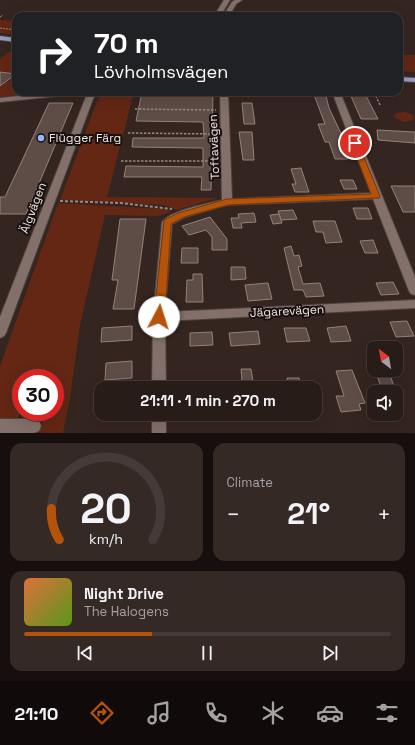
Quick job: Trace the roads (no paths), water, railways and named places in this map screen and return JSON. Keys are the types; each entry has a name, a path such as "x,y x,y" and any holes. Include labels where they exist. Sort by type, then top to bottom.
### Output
{"main road":[{"path":"0,38 12,40"},
{"path":"403,79 415,80"}],"street":[{"path":"220,12 227,0"},
{"path":"228,12 234,3 239,0"},
{"path":"0,100 29,96"},
{"name":"Älgvägen","path":"0,333 91,96"},
{"name":"Toftavägen","path":"224,96 227,202"},
{"path":"338,96 415,291"},
{"path":"159,381 159,317 167,222 181,215 227,202 376,196"},
{"name":"Jägarevägen","path":"159,317 415,304"},
{"path":"159,421 159,433"},
{"path":"0,426 34,426"}],"place":[{"name":"Flügger Färg","path":"41,138"}]}
